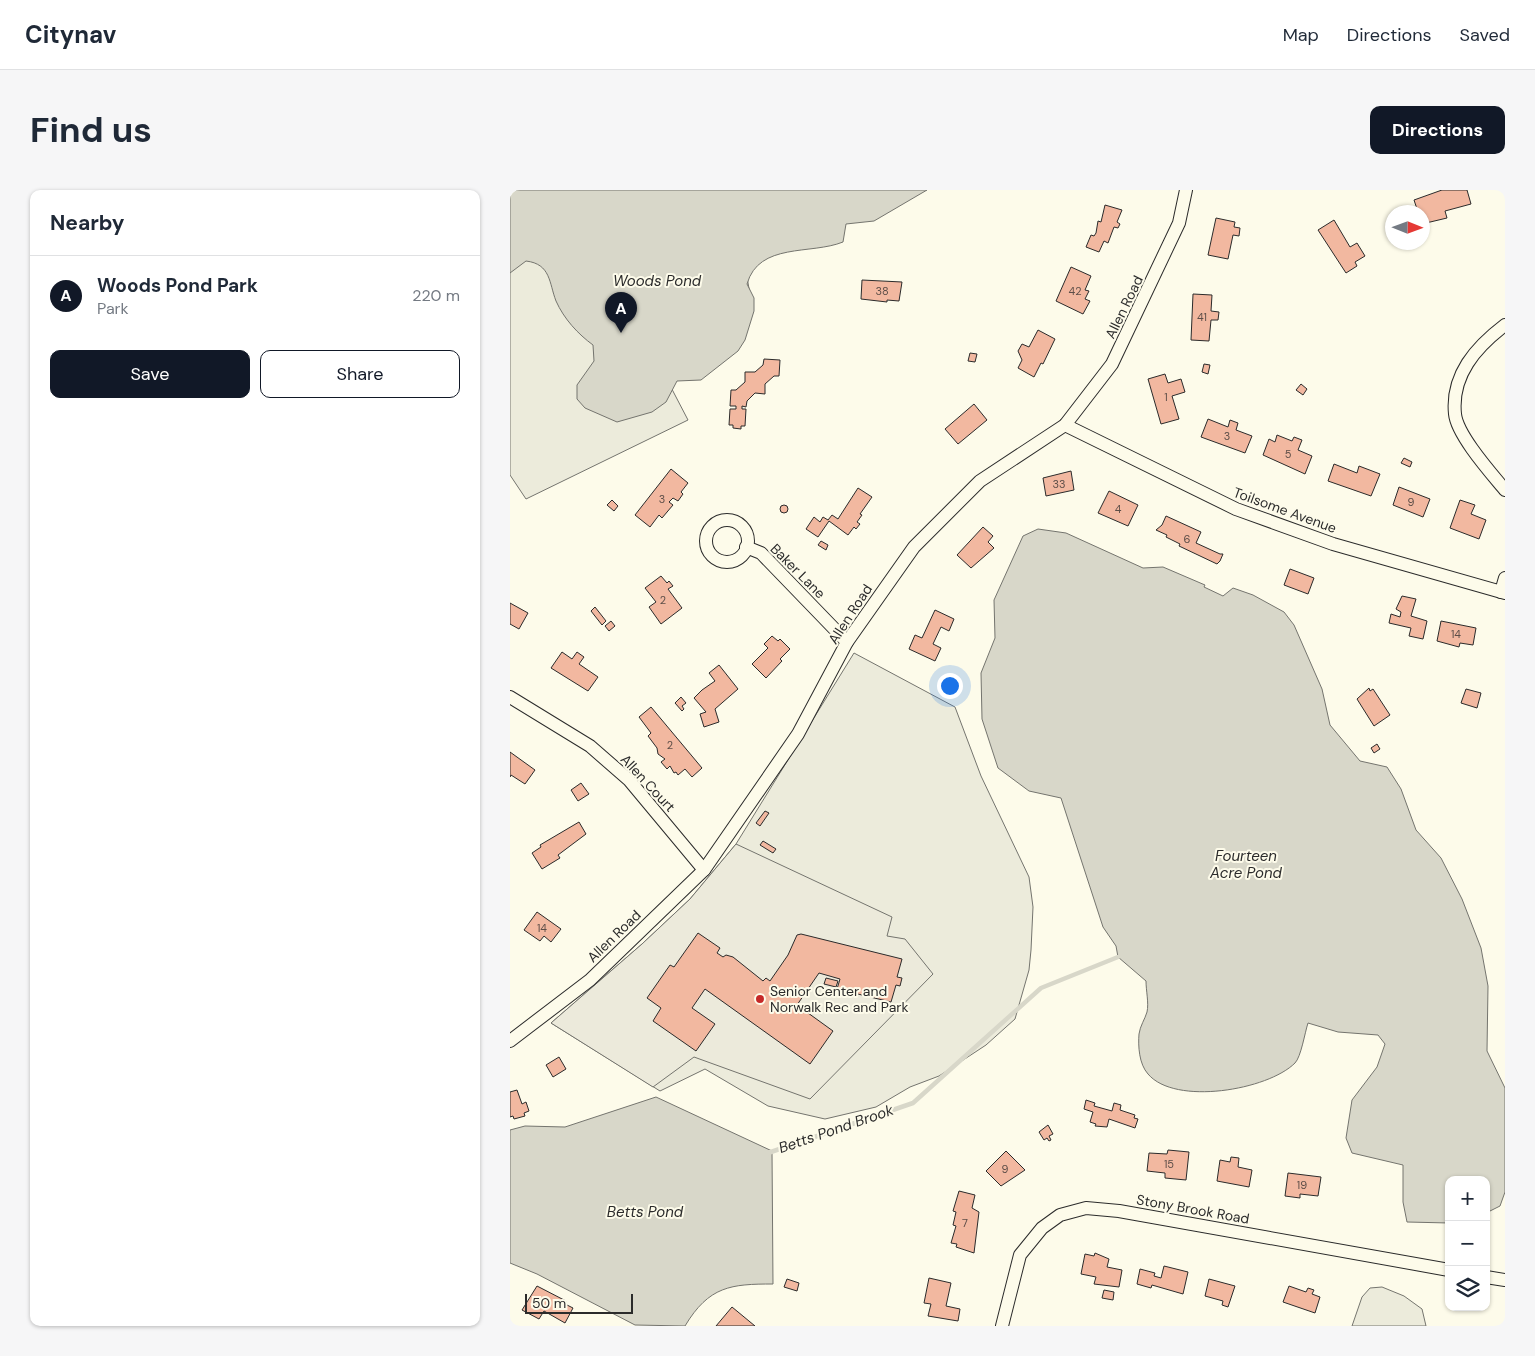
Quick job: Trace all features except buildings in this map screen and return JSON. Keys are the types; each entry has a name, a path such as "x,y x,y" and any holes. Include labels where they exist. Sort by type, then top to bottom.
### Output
{"street":[{"name":"Allen Road","path":"510,1041 590,980 704,870 798,734 847,642 914,547 980,481 1065,425 1112,364 1179,223 1186,190"},
{"path":"1505,325 1483,342 1456,380 1455,415 1475,454 1505,490"},
{"name":"Toilsome Avenue","path":"1065,425 1236,509 1332,544 1503,593"},
{"name":"Baker Lane","path":"746,548 761,553 847,642"},
{"path":"1503,593 1505,578"},
{"name":"Allen Court","path":"510,697 590,746 629,780 704,870"},
{"name":"Stony Brook Road","path":"1002,1326 1020,1254 1042,1228 1060,1215 1086,1208 1119,1211 1445,1269"},
{"path":"1490,1278 1505,1280"}],"shaded area":[{"name":"Woods Pond","path":"510,190 792,231 754,263 747,277 752,306 663,372 688,420 526,499 510,475"},
{"path":"854,653 955,707 981,776 1029,877 1033,907 1031,950 1029,970 1015,1019 986,1045 939,1076 910,1087 876,1107 825,1119 768,1106 705,1069 660,1091 551,1023 642,944 690,899 736,844"},
{"path":"736,844 892,917 887,936 905,939 933,974 810,1099 694,1057 653,1087 551,1023 642,944 690,899"},
{"path":"1382,1287 1404,1296 1422,1309 1426,1326 1352,1326 1362,1297 1370,1288"}],"water":[{"name":"Woods Pond","path":"510,190 927,190 874,221 846,224 843,242 830,246 788,252 763,262 753,271 747,284 754,298 754,311 745,340 738,351 701,380 677,381 666,402 652,412 617,422 585,408 577,399 577,385 594,361 593,345 577,331 563,314 556,301 545,270 534,263 526,261 510,273"},
{"name":"Fourteen Acre Pond","path":"1038,529 1066,533 1143,568 1163,567 1205,585 1204,587 1223,596 1233,588 1253,595 1284,612 1294,625 1322,689 1330,725 1360,761 1387,767 1401,789 1416,830 1441,858 1462,899 1481,948 1488,986 1487,1051 1505,1088 1505,1192 1500,1206 1490,1211 1490,1176 1445,1176 1445,1223 1407,1222 1403,1202 1403,1165 1352,1153 1346,1138 1352,1100 1377,1067 1385,1044 1378,1035 1338,1032 1308,1023 1301,1050 1295,1063 1282,1073 1264,1081 1221,1091 1199,1092 1179,1090 1161,1084 1145,1070 1140,1055 1139,1039 1148,1008 1146,981 1118,957 1116,946 1103,927 1061,798 1029,791 998,768 982,719 981,673 995,638 994,600 1023,536"},
{"name":"Betts Pond","path":"656,1097 772,1151 773,1284 745,1285 722,1290 712,1295 703,1303 685,1326 635,1325 537,1274 510,1263 510,1130 525,1126 565,1127"}],"waterway":[{"name":"Betts Pond Brook","path":"768,1153 913,1103 1041,988 1118,957"}],"place":[{"name":"Woods Pond Park","path":"621,333"},
{"name":"Senior Center and Norwalk Rec and Park","path":"760,999"}]}
